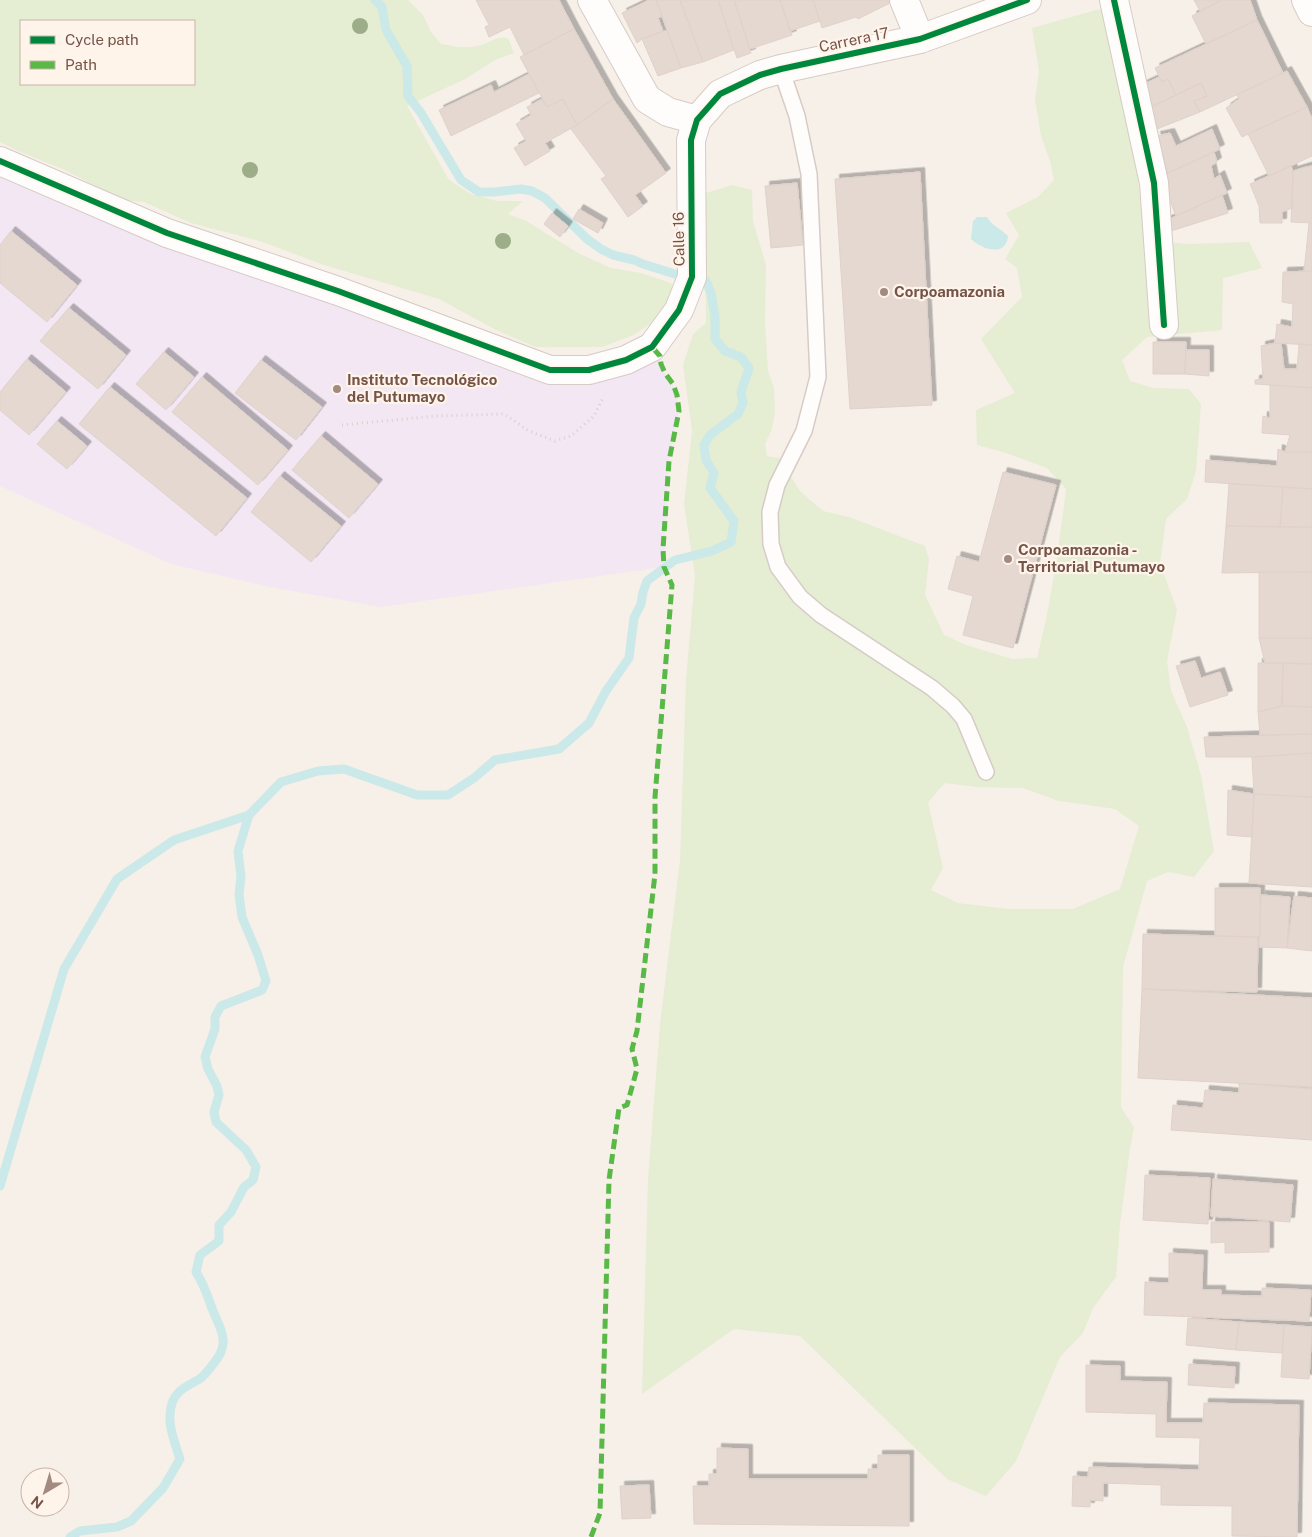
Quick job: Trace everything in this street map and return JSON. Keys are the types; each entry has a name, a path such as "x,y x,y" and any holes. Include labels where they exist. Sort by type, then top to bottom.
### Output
{"street":[{"path":"592,0 647,99 668,112 697,120"},
{"path":"904,0 920,39"},
{"name":"Carrera 17","path":"697,120 720,94 760,75 920,39 1027,0"},
{"path":"1114,0 1154,183 1164,325"},
{"path":"1306,0 1312,12"},
{"name":"Calle 16","path":"611,364 626,360 652,347 679,310 692,277 691,140 697,120"},
{"path":"0,161 167,233 338,291 550,370 589,370 611,364"}],"lane":[{"path":"781,69 797,116 809,174 818,377 804,431 777,485 770,512 771,544 778,567 800,597 821,615 932,688 953,706 964,720 986,772"}],"path":[{"path":"342,425 436,416 504,414 529,431 555,441 571,436 594,416 610,383 611,364"}],"shaded area":[{"name":"Instituto Tecnológico del Putumayo","path":"0,161 550,370 660,356 661,364 677,395 679,411 669,461 664,567 381,607 270,587 171,564 0,486"}],"green space":[{"path":"0,0 408,0 423,15 431,32 441,44 473,47 504,37 508,38 514,53 495,60 467,78 407,106 449,180 471,194 497,201 523,201 508,214 526,221 580,254 611,268 641,273 671,283 674,292 663,315 634,335 602,347 536,347 498,331 439,299 324,265 260,241 191,223 144,202 122,200 65,170 0,142"},
{"path":"1100,9 1111,28 1128,108 1140,196 1154,240 1186,244 1249,242 1262,268 1223,278 1222,330 1147,337 1122,360 1130,381 1153,388 1189,389 1201,404 1196,471 1187,499 1166,519 1160,563 1177,610 1167,661 1171,691 1187,727 1201,775 1214,851 1194,877 1168,872 1147,881 1123,967 1121,1107 1134,1127 1120,1224 1116,1277 1093,1308 1083,1333 1060,1357 1016,1461 986,1496 947,1479 800,1336 734,1329 642,1394 648,1179 660,1024 680,860 686,680 695,576 684,504 692,431 683,365 693,334 706,323 706,301 701,261 700,213 706,193 732,185 752,190 753,221 766,265 765,323 768,371 774,388 775,412 772,429 765,444 767,456 779,458 800,491 823,511 849,517 925,546 929,559 925,595 944,635 966,645 1012,659 1037,658 1054,574 1066,489 1047,468 977,445 976,410 1015,393 981,339 1022,297 1017,268 1005,259 1019,235 1006,213 1038,197 1054,180 1050,161 1041,136 1035,99 1039,71 1032,28","holes":["945,783 977,787 1023,788 1059,801 1115,809 1139,826 1120,889 1073,909 1009,909 958,903 931,890 943,868 928,802"]}],"water":[{"path":"977,217 987,217 991,223 1008,236 1003,247 992,250 975,243 971,239 973,221"}],"building":[{"path":"476,0 559,0 574,29 524,55 510,27 489,37 485,27 489,25"},
{"path":"649,0 656,0 662,16 658,18 663,31 642,39 637,43 622,13"},
{"path":"656,0 680,0 703,62 681,68"},
{"path":"680,0 718,0 734,50 703,62"},
{"path":"718,0 734,0 751,53 737,58"},
{"path":"734,0 780,0 792,35 750,49"},
{"path":"780,0 813,0 820,21 790,31"},
{"path":"813,0 891,0 892,2 858,19 856,17 822,28"},
{"path":"1194,0 1222,0 1200,11"},
{"path":"1222,0 1250,0 1257,20 1206,44 1192,16"},
{"path":"1257,20 1283,73 1200,112 1194,101 1207,96 1201,83 1176,95 1168,79 1162,82 1155,68"},
{"path":"574,29 613,99 577,125 563,99 547,107 520,57"},
{"path":"667,30 681,68 658,76 642,39"},
{"path":"1287,71 1307,107 1242,137 1226,108 1239,99 1237,95"},
{"path":"529,74 539,93 451,136 439,110 491,85 494,92"},
{"path":"1159,77 1162,82 1168,79 1176,95 1149,108 1142,85"},
{"path":"1201,83 1207,96 1194,101 1200,112 1157,129 1149,108"},
{"path":"542,99 547,107 563,99 577,125 545,143 550,151 525,166 514,148 526,141 516,124 531,115 527,107"},
{"path":"613,99 666,173 635,195 643,206 628,217 601,179 606,176 571,129"},
{"path":"1307,107 1312,119 1312,156 1269,176 1248,134"},
{"path":"1212,129 1220,149 1168,173 1156,136 1170,133 1176,146"},
{"path":"1214,152 1217,162 1211,166 1214,179 1220,175 1227,193 1176,216 1170,201 1166,201 1162,176"},
{"path":"1291,166 1293,171 1292,208 1282,212 1282,223 1260,223 1259,206 1250,184"},
{"path":"1312,166 1312,223 1291,222 1293,171"},
{"name":"Corpoamazonia","path":"920,172 932,405 850,409 835,179"},
{"path":"797,183 803,245 771,248 765,186"},
{"path":"1222,195 1228,213 1168,232 1165,221"},
{"path":"579,209 603,223 598,233 573,219"},
{"path":"552,213 568,226 560,237 544,224"},
{"path":"1309,223 1312,223 1312,271 1304,272"},
{"path":"11,231 77,285 47,322 0,283 0,245"},
{"path":"1312,271 1312,345 1275,343 1277,324 1292,327 1293,304 1282,302 1283,272"},
{"path":"69,308 126,355 98,389 40,341"},
{"path":"1153,342 1186,342 1185,374 1153,374"},
{"path":"1281,343 1284,369 1297,369 1299,344 1312,345 1312,388 1255,384 1255,380 1263,379 1261,346"},
{"path":"1186,350 1209,350 1209,376 1185,374"},
{"path":"164,352 194,377 166,410 136,384"},
{"path":"27,359 66,392 29,435 0,410 0,392"},
{"path":"261,360 322,407 296,440 235,393"},
{"path":"202,377 288,450 258,485 172,412"},
{"path":"1270,385 1312,388 1312,452 1285,452 1290,435 1262,433 1263,416 1270,418"},
{"path":"110,387 247,498 216,536 79,424"},
{"path":"57,421 87,446 67,469 37,444"},
{"path":"321,436 378,484 349,518 292,470"},
{"path":"1278,449 1285,452 1312,452 1312,489 1205,482 1206,460 1277,466"},
{"name":"Corpoamazonia - Territorial Putumayo","path":"1003,472 1056,485 1013,648 963,635 973,596 948,589 957,556 979,562"},
{"path":"280,476 341,526 311,562 251,512"},
{"path":"1229,484 1283,487 1280,527 1226,526"},
{"path":"1283,487 1312,489 1312,527 1280,527"},
{"path":"1226,526 1312,527 1312,572 1222,573"},
{"path":"1259,572 1312,572 1312,638 1259,638"},
{"path":"1259,638 1312,638 1312,664 1265,663"},
{"path":"1195,661 1201,678 1220,672 1228,695 1190,707 1176,666"},
{"path":"1258,663 1283,663 1282,706 1258,712"},
{"path":"1283,663 1312,664 1312,707 1282,706"},
{"path":"1282,706 1312,707 1312,734 1260,735 1258,712"},
{"path":"1312,734 1312,753 1252,757 1206,757 1204,737"},
{"path":"1312,753 1312,797 1254,794 1252,757"},
{"path":"1228,790 1254,794 1252,837 1227,835"},
{"path":"1254,794 1312,797 1312,887 1249,883"},
{"path":"1215,888 1260,888 1260,937 1215,936"},
{"path":"1261,895 1290,897 1287,948 1259,947"},
{"path":"1294,896 1312,898 1312,951 1287,948"},
{"path":"1143,934 1258,937 1257,992 1142,989"},
{"path":"1142,989 1312,998 1312,1087 1138,1078"},
{"path":"1239,1083 1312,1089 1312,1140 1171,1130 1173,1105 1203,1108 1205,1090 1239,1093"},
{"path":"1145,1175 1210,1178 1208,1224 1143,1220"},
{"path":"1213,1179 1293,1185 1290,1222 1211,1216"},
{"path":"1211,1222 1269,1222 1269,1252 1225,1253 1225,1242 1211,1243"},
{"path":"1169,1253 1203,1255 1202,1290 1221,1290 1221,1295 1262,1296 1262,1288 1311,1290 1309,1321 1144,1315 1145,1282 1169,1283"},
{"path":"1188,1318 1239,1322 1236,1350 1186,1345"},
{"path":"1239,1322 1284,1325 1282,1353 1236,1350"},
{"path":"1284,1325 1312,1327 1309,1379 1281,1377"},
{"path":"1189,1364 1235,1367 1234,1388 1188,1385"},
{"path":"1086,1365 1120,1366 1120,1381 1167,1382 1166,1423 1203,1423 1204,1403 1299,1405 1297,1537 1232,1536 1232,1506 1161,1505 1161,1485 1103,1483 1103,1501 1090,1500 1090,1507 1072,1506 1073,1476 1088,1477 1089,1467 1199,1470 1200,1438 1156,1437 1156,1414 1086,1412"},
{"path":"717,1448 748,1449 748,1479 868,1479 868,1469 878,1469 878,1455 909,1455 909,1526 694,1524 693,1486 709,1486 709,1474 717,1474"},
{"path":"649,1485 651,1518 622,1519 620,1486"}],"waterway":[{"path":"375,0 382,7 386,30 407,66 408,96 421,113 461,180 479,192 521,189 532,191 545,198 587,239 601,249 613,255 678,275"},
{"path":"70,1537 80,1531 117,1527 131,1521 163,1488 180,1459 170,1424 170,1410 174,1398 188,1385 205,1375 220,1355 223,1347 220,1326 196,1272 200,1255 219,1241 219,1225 231,1212 244,1187 253,1180 256,1167 246,1150 216,1122 214,1112 219,1095 205,1057 215,1029 215,1017 221,1006 262,990 266,981 258,955 242,917 239,894 241,877 238,851 249,815 281,782 318,771 344,769 417,795 448,795 474,778 495,760 559,749 589,723 606,691 629,658 634,618 641,604 647,581 675,560 712,551 731,542 734,521 710,488 714,473 706,460 704,445 710,435 738,414 743,403 741,392 749,368 741,357 725,351 715,339 715,316 711,293 706,281"},
{"path":"0,1186 64,969 117,879 174,840 249,815"}],"marked path":[{"path":"591,1537 600,1513 609,1180 619,1108 627,1105 637,1069 632,1049 637,1031 655,874 655,797 672,585 664,567 663,549 669,461 679,411 677,395 673,384 665,373 660,356 652,347"}],"cycle path":[{"path":"0,161 167,233 338,291 550,370 589,370 626,360 652,347 679,310 692,277 691,140 697,120 720,94 760,75 920,39 1027,0"},
{"path":"1114,0 1154,183 1164,325"}],"place":[{"name":"Corpoamazonia","path":"884,292"},
{"name":"Instituto Tecnológico del Putumayo","path":"337,389"},
{"name":"Corpoamazonia - Territorial Putumayo","path":"1008,559"}]}
